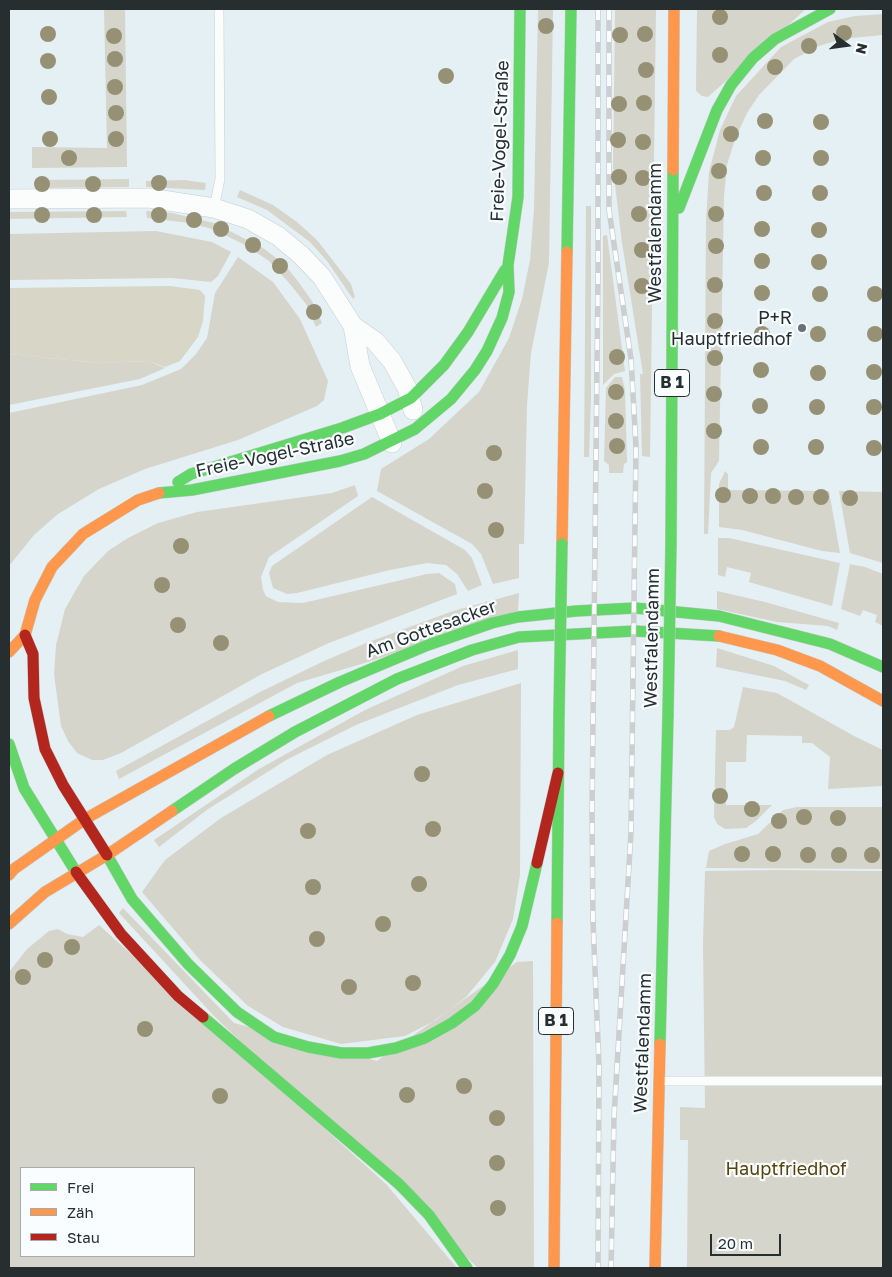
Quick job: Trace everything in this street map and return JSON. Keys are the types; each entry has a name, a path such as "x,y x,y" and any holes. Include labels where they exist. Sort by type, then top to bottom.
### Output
{"main road":[{"name":"Freie-Vogel-Straße","path":"9,652 25,635 35,600 52,567 82,534 138,500 158,493 192,490 340,461 392,442 415,429 451,399 487,351 502,318 509,292 508,265 518,197 515,77 520,9"},
{"name":"B 1","path":"554,1268 558,773 571,9"},
{"name":"Westfalendamm","path":"655,1268 671,543 674,9"},
{"path":"673,223 717,110 731,85 753,58 775,39 830,9"},
{"path":"158,493 191,474 342,428 380,414 411,398 431,380 463,339 508,265"},
{"name":"Am Gottesacker","path":"9,875 14,869 85,819 293,703 428,645 466,631 518,618 576,611 635,608 719,616 784,630 830,644 883,667"},
{"name":"Am Gottesacker","path":"9,924 45,892 106,855 234,769 295,732 397,680 472,650 519,636 635,631 718,636 777,650 820,666 883,701"},
{"path":"25,635 32,654 34,698 46,749 63,785 132,900 188,964 237,1012 274,1037 308,1047 341,1053 368,1053 396,1048 425,1038 452,1024 475,1006 493,984 510,955 522,926 558,773"},
{"path":"9,744 14,764 24,788 76,872 121,934 178,996 399,1184 429,1215 467,1268"}],"street":[{"path":"9,199 149,198 214,208 248,219 278,236 301,255 322,277 354,326 375,341 392,361 411,398 415,429"},
{"path":"354,326 360,366 392,442"}],"lane":[{"path":"214,208 220,179 219,9"},
{"path":"660,1081 883,1081"}],"green space":[{"path":"104,9 125,9 127,167 32,168 32,147 107,148"},
{"path":"538,9 553,9 549,263 531,353 527,405 524,544 519,544 519,578 493,584 481,554 472,544 377,491 381,469 429,439 479,392 509,338 522,299 530,260 534,209"},
{"path":"615,9 656,9 650,457 642,456 640,374 643,374 622,243 613,168"},
{"path":"697,9 806,9 708,97 702,96 696,91"},
{"path":"883,14 883,35 842,39 819,46 794,59 759,95 747,113 735,139 727,165 724,196 719,461 711,473 708,534 704,534 706,222 709,172 720,130 736,96 781,47 828,22 855,16"},
{"path":"129,179 129,187 38,188 38,180"},
{"path":"184,180 206,183 205,190 146,187 146,181"},
{"path":"240,190 273,205 297,222 317,240 351,284 355,297 353,299 327,261 310,242 267,210 237,197"},
{"path":"586,206 591,206 591,398 589,457 584,457"},
{"path":"126,211 127,217 9,219 9,212"},
{"path":"146,211 172,213 214,223 263,248 283,263 297,280 312,301 322,323 316,327 306,304 290,284 269,261 245,245 215,230 190,223 147,218"},
{"path":"156,231 212,242 231,252 218,276 211,282 172,278 9,280 9,234"},
{"path":"607,235 625,371 614,374 603,385 603,236"},
{"path":"238,257 273,282 300,319 328,381 324,400 317,406 238,440 145,469 99,489 58,514 34,535 9,566 9,413 142,385 181,369 196,354 207,338 215,293"},
{"path":"9,354 99,363 148,361 165,368 140,379 9,405"},
{"path":"615,377 622,377 625,390 627,462 624,464 623,473 609,473 609,465 604,461 606,388"},
{"path":"725,471 728,474 728,490 829,491 840,553 822,551 742,530 719,527 719,484"},
{"path":"355,485 358,496 269,557 261,577 266,596 278,602 303,603 427,574 439,573 455,584 457,594 329,643 262,674 121,753 103,760 92,760 77,753 68,741 61,726 54,674 56,645 65,609 84,576 108,551 128,538 158,523 197,512 332,493"},
{"path":"839,491 883,492 883,563 850,553"},
{"path":"372,497 465,550 472,558 482,585 468,591 457,574 446,565 427,563 297,593 287,594 273,588 269,573 272,566"},
{"path":"718,538 729,538 840,563 832,606 749,582 751,573 727,567 725,577 718,575"},
{"path":"850,564 883,574 883,626 875,622 877,615 863,610 860,616 841,609"},
{"path":"717,591 765,602 839,623 837,630 828,626 777,622 717,609"},
{"path":"519,593 518,611 368,662 297,683 119,779 116,771 260,692 322,662 366,643 453,611"},
{"path":"717,648 774,666 809,685 806,690 785,681 716,667"},
{"path":"518,650 518,669 458,685 356,725 288,759 208,809 159,847 154,840 259,769 365,710 463,666"},
{"path":"521,683 520,875 513,919 495,962 466,997 436,1020 405,1036 341,1044 283,1027 248,1006 200,960 142,892 165,860 221,818 327,755 417,715"},
{"path":"743,687 777,693 883,750 883,786 828,789 830,757 812,743 802,743 802,736 747,735 746,762 726,762 726,805 772,805 746,828 725,829 717,824 714,817 716,730 730,730 734,727"},
{"path":"797,807 883,807 883,869 706,868 709,851 758,834 783,810"},
{"name":"Hauptfriedhof","path":"705,871 883,871 883,1268 687,1268 688,1140 680,1140 680,1107 705,1108 703,944"},
{"path":"123,908 234,1023 377,1061 517,962 533,961 534,1268 478,1268 215,1017 119,913"},
{"path":"99,925 386,1184 457,1268 9,1268 9,972 27,949 49,931 58,929 67,934 83,937"}],"shaded area":[{"path":"170,286 200,290 205,296 203,321 198,337 180,361 165,367 148,361 99,363 9,354 9,288"}],"railway":[{"path":"598,9 598,275 592,813 593,921 599,1066 598,1268"},
{"path":"609,9 609,210 631,359 636,447 631,832 614,1117 611,1268"}],"traffic: fast":[{"path":"159,493 192,490 340,461 364,454 415,429 451,399 475,370 487,351 502,318 509,292 508,265 518,197 520,9"},
{"path":"567,252 571,9"},
{"path":"679,208 717,110 731,85 753,58 775,39 830,9"},
{"path":"671,543 673,170"},
{"path":"178,482 191,474 342,428 380,414 411,398 444,365 468,332 505,270"},
{"path":"668,715 671,543"},
{"path":"559,714 562,544"},
{"path":"269,716 340,682 428,645 492,623 518,617 576,611 635,608 719,616 830,644 883,667"},
{"path":"172,811 234,769 295,732 397,679 472,650 519,637 635,631 719,636"},
{"path":"557,923 559,714"},
{"path":"660,1044 668,715"},
{"path":"9,744 24,788 76,872"},
{"path":"107,855 132,899 188,964 237,1012 274,1037 308,1047 341,1053 368,1053 396,1048 425,1038 452,1023 475,1006 493,984 510,955 522,926 537,863"},
{"path":"203,1017 399,1184 429,1215 467,1268"}],"traffic: slow":[{"path":"673,170 674,9"},
{"path":"562,544 567,252"},
{"path":"9,652 25,635 35,600 52,567 83,534 138,500 159,493"},
{"path":"719,636 777,650 820,666 883,701"},
{"path":"9,875 14,869 85,819 269,716"},
{"path":"9,924 45,892 107,855 172,811"},
{"path":"554,1268 557,923"},
{"path":"655,1268 660,1044"}],"traffic: jam":[{"path":"25,635 33,654 34,698 45,749 63,785 107,855"},
{"path":"537,863 558,773"},
{"path":"76,872 121,934 178,996 203,1017"}],"place":[{"name":"P+R Hauptfriedhof","path":"802,328"}]}
